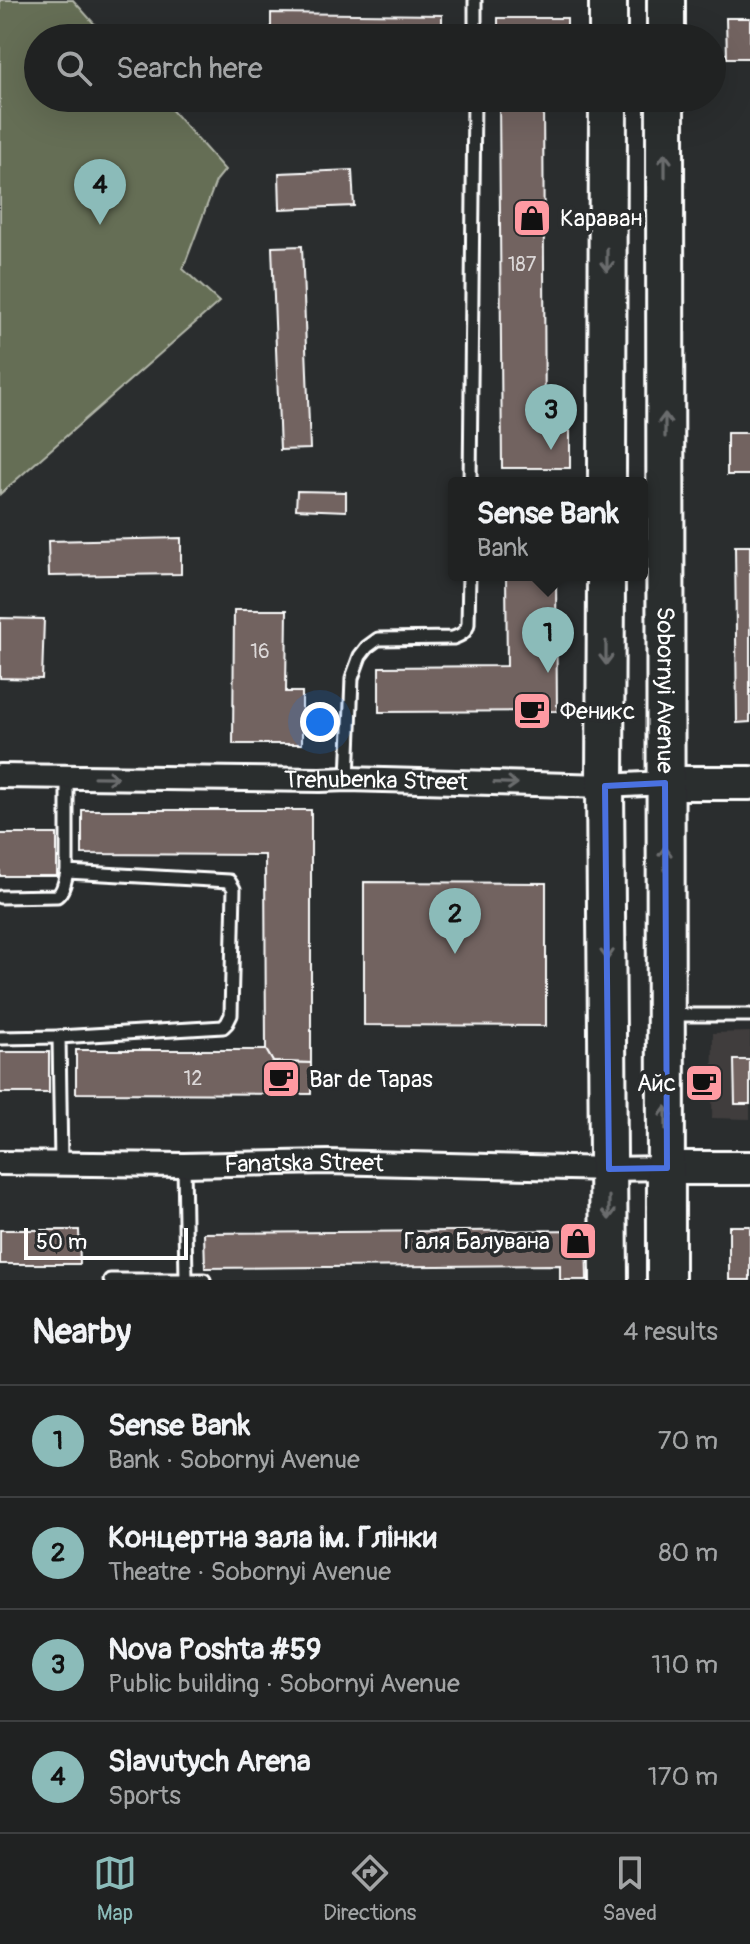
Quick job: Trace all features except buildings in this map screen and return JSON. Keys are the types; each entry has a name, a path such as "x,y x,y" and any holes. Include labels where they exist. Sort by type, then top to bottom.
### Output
{"main road":[{"path":"608,0 608,24"},
{"path":"666,0 666,24"},
{"path":"607,477 608,112"},
{"name":"Sobornyi Avenue","path":"665,112 666,1280"},
{"path":"606,581 609,1280"}],"street":[{"name":"Trehubenka Street","path":"0,776 348,779 605,786 750,783"},
{"name":"Fanatska Street","path":"0,1163 184,1165 328,1162 667,1168"},
{"path":"667,1168 750,1168"}],"lane":[{"path":"475,0 475,24"},
{"path":"470,477 474,112"},
{"path":"348,779 352,678 360,656 378,639 453,638 461,635 468,624 469,581"},
{"path":"0,897 57,896 61,893 67,872 67,776"},
{"path":"0,1038 223,1027 230,1019 234,889 229,881 67,872"},
{"path":"666,1015 750,1015"},
{"path":"59,1037 61,1163"},
{"path":"184,1165 186,1279"},
{"path":"110,1280 204,1280"}],"highlighted area":[{"path":"665,783 667,1168 609,1169 605,786"}],"shaded area":[{"path":"750,1032 750,1119 712,1118 713,1033"}],"green space":[{"path":"0,0 73,0 94,24 24,24 24,112 173,112 225,170 216,181 183,269 219,302 0,494"}],"place":[{"name":"Караван","path":"532,218"},
{"name":"Slavutych Arena","path":"100,225"},
{"name":"Nova Poshta #59","path":"551,450"},
{"name":"Sense Bank","path":"548,673"},
{"name":"Феникс","path":"532,711"},
{"name":"Концертна зала ім. Глінки","path":"455,954"},
{"name":"Bar de Tapas","path":"281,1079"},
{"name":"Айс","path":"704,1083"},
{"name":"Галя Балувана","path":"578,1241"}]}
